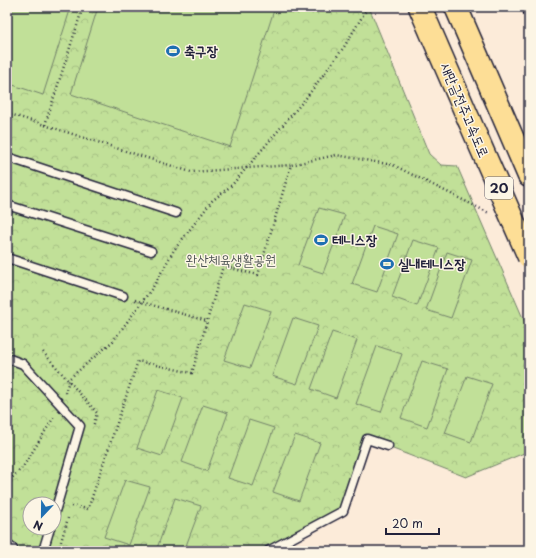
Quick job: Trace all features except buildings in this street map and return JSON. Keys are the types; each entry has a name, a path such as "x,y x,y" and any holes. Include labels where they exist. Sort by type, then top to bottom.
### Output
{"highway":[{"name":"새만금전주고속도로","path":"420,7 529,257"},
{"name":"20","path":"456,7 529,176"}],"lane":[{"path":"526,7 529,13"},
{"path":"7,157 176,213"},
{"path":"7,205 151,251"},
{"path":"7,258 123,296"},
{"path":"7,358 23,364 80,426 60,496"},
{"path":"268,551 343,511 367,439 388,446"},
{"path":"44,551 48,536"}],"path":[{"path":"45,125 83,7"},
{"path":"7,483 23,467 61,405 70,378 113,341 153,287 174,250 212,201 232,185 306,98 344,47 368,7"},
{"path":"7,113 191,172 291,165 336,155 393,165 488,213 495,212"},
{"path":"71,506 88,509 138,361 192,373 223,266 258,275 291,165"},
{"path":"123,296 207,321"}],"green space":[{"name":"완산체육생활공원","path":"7,7 369,7 429,154 441,165 457,166 529,332 529,451 466,477 367,439 343,511 268,551 7,551"},
{"path":"7,7 71,7 43,95 7,83"},
{"name":"축구장","path":"98,7 275,7 230,147 71,94"},
{"name":"테니스장","path":"319,208 345,215 323,273 298,265"},
{"name":"테니스장","path":"373,226 398,234 377,292 352,284"},
{"name":"테니스장","path":"413,240 439,248 417,306 392,297"},
{"path":"447,252 472,260 451,318 426,310"},
{"path":"245,303 271,311 250,368 224,360"},
{"path":"293,318 318,326 297,384 272,376"},
{"path":"332,332 357,340 336,398 311,389"},
{"path":"377,346 402,354 381,412 356,404"},
{"path":"422,361 448,369 427,427 401,418"},
{"path":"467,376 492,384 471,442 445,433"},
{"path":"158,390 183,398 162,456 137,448"},
{"path":"203,405 228,413 207,471 182,462"},
{"path":"249,420 274,428 253,486 228,478"},
{"path":"295,435 320,443 299,501 273,492"},
{"path":"125,480 150,487 129,545 104,537"},
{"path":"175,498 201,506 184,551 156,551"}],"place":[{"name":"축구장","path":"173,51"},
{"name":"테니스장","path":"321,240"},
{"name":"실내테니스장","path":"387,264"}]}
